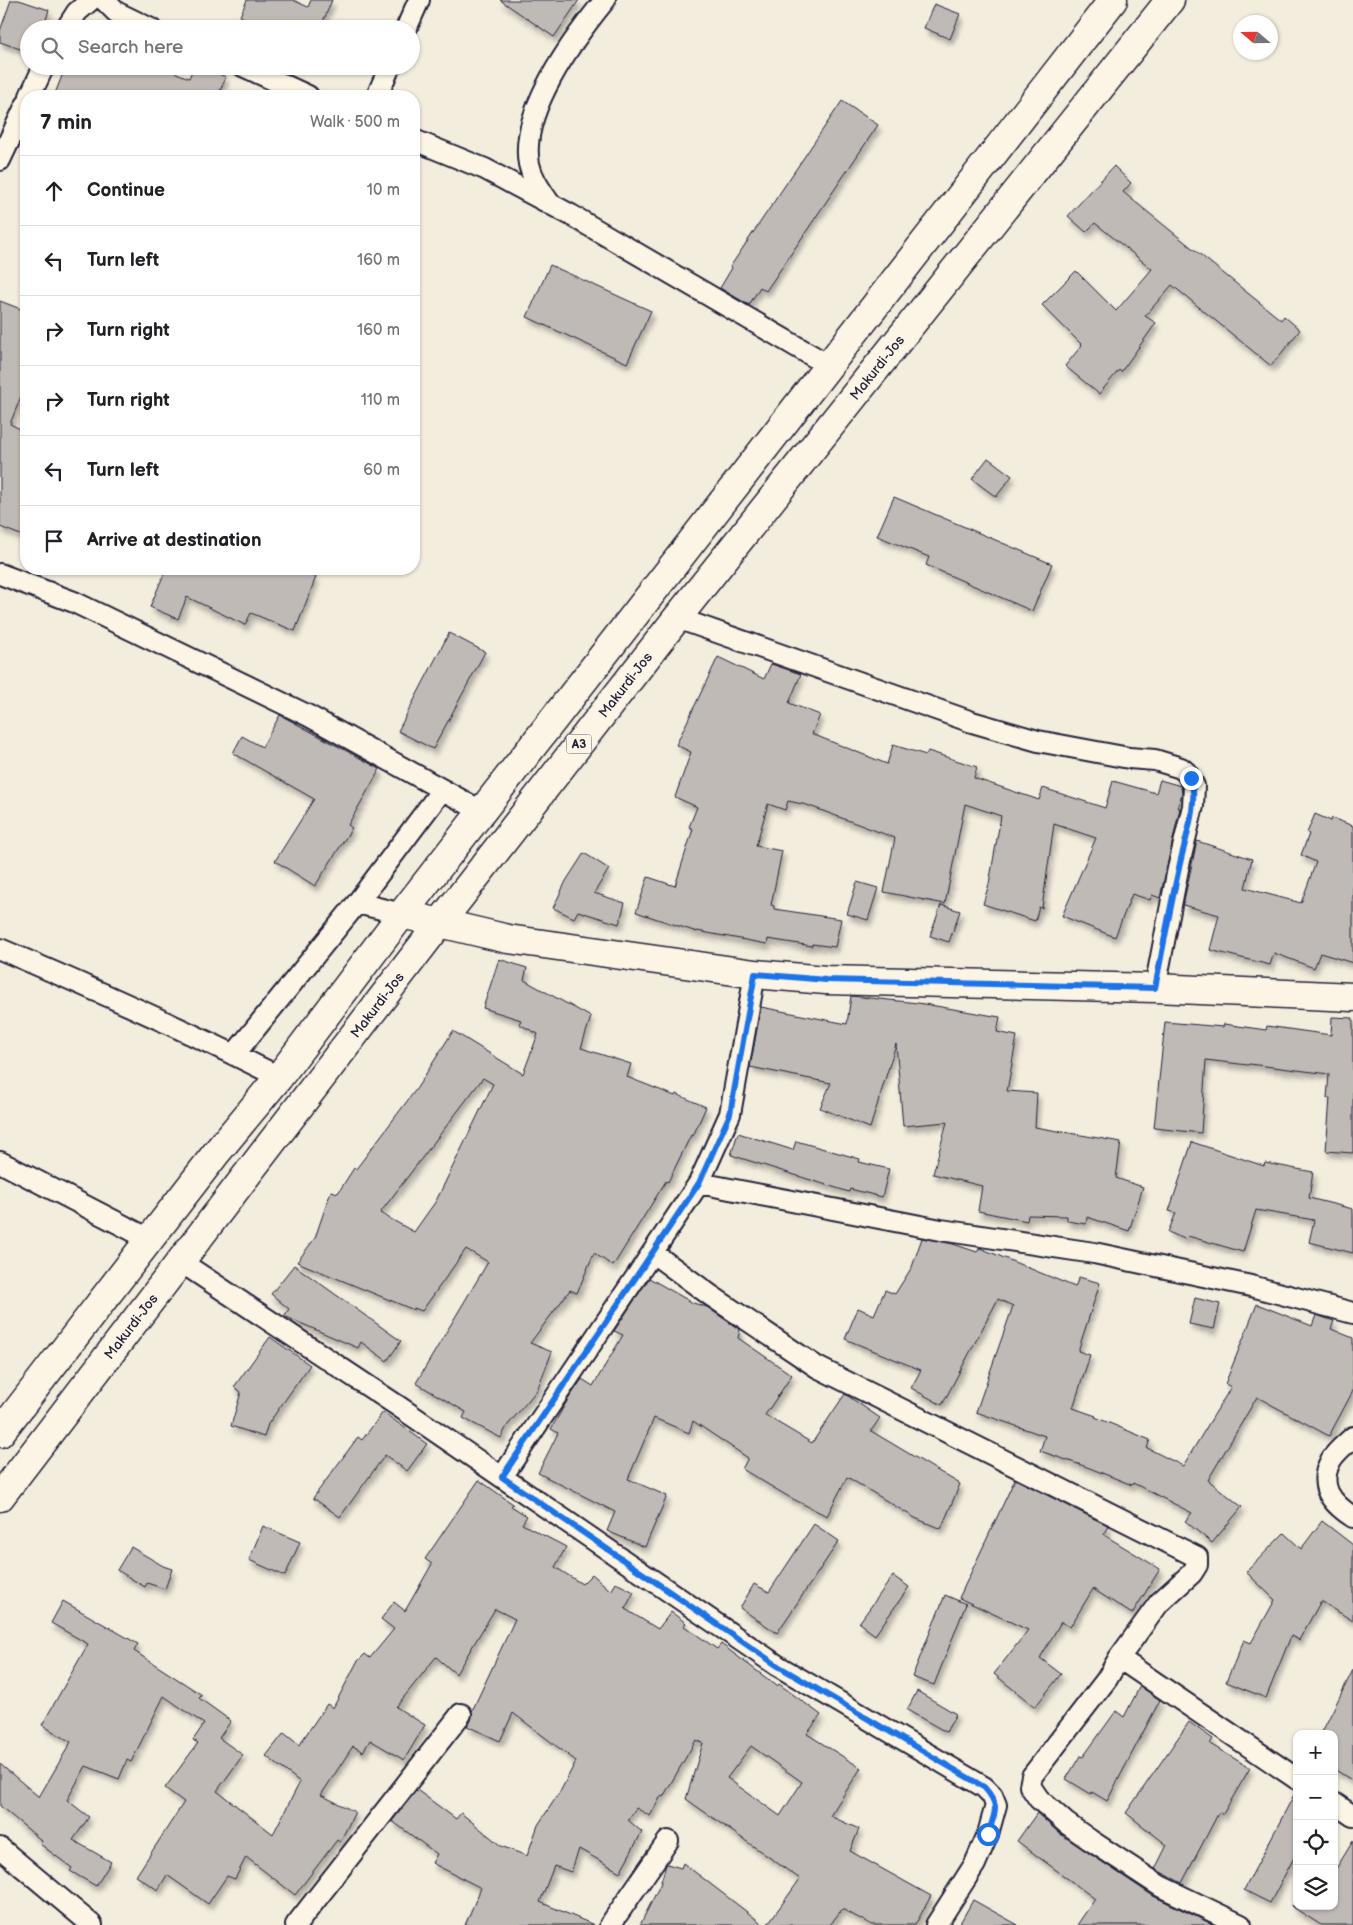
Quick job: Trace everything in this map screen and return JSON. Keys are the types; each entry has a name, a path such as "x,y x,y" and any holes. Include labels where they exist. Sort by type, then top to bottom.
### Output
{"main road":[{"name":"A3","path":"0,1433 216,1152 279,1077 481,811 1113,0"},
{"name":"Makurdi-Jos","path":"0,1497 676,618 1170,0"},
{"path":"402,914 508,939 755,974 826,980 1155,988 1353,997"}],"street":[{"path":"72,20 77,12 91,0"},
{"path":"104,0 116,12 132,20"},
{"path":"410,20 419,0"},
{"path":"549,203 533,178 528,148 530,132 537,110 564,55 605,0"},
{"path":"33,90 40,75"},
{"path":"262,75 295,90"},
{"path":"380,90 386,75"},
{"path":"0,160 20,118"},
{"path":"420,142 485,169 549,203 828,366"},
{"path":"0,574 74,602 300,712 481,811"},
{"path":"676,618 972,722 1038,742 1129,758 1155,760 1181,768 1187,773 1194,786 1193,806 1178,869 1155,988"},
{"path":"234,1055 357,903 442,790"},
{"path":"357,903 402,914"},
{"path":"0,950 75,981 279,1077"},
{"path":"502,1477 699,1183 730,1114 755,974"},
{"path":"0,1162 149,1239"},
{"path":"699,1183 942,1230 1094,1253 1252,1286 1353,1313"},
{"path":"653,1253 710,1295 817,1367 1194,1554 1198,1560 1192,1573 1159,1603 1119,1658 1107,1679 1032,1776 1030,1786 1038,1799 1090,1840 1160,1886 1241,1925"},
{"path":"181,1262 502,1477 778,1666 984,1787 992,1796 996,1805 988,1834 975,1864 936,1925"},
{"path":"1353,1437 1332,1458 1325,1480 1331,1500 1353,1518"},
{"path":"1119,1658 1293,1776"},
{"path":"296,1925 461,1714"},
{"path":"1338,1807 1353,1816"},
{"path":"610,1925 668,1841"},
{"path":"0,1848 92,1925"}],"building":[{"path":"11,0 19,0 49,10 46,20 20,20 20,49 0,42 0,31"},
{"path":"247,0 293,0 308,7 311,0 332,0 324,20 249,20 240,16"},
{"path":"500,0 579,0 554,37"},
{"path":"934,4 960,14 950,39 924,28"},
{"path":"62,75 182,75 189,78 190,75 221,75 226,77 220,90 56,90"},
{"path":"842,101 878,125 766,291 760,287 749,305 720,288 732,268 730,267"},
{"path":"1114,166 1131,183 1123,192 1281,320 1284,316 1300,330 1271,366 1172,285 1145,316 1156,323 1121,372 1119,370 1099,394 1065,366 1082,345 1042,305 1076,271 1116,311 1152,269 1095,223 1086,232 1068,216"},
{"path":"550,265 651,311 627,363 527,317"},
{"path":"0,301 20,309 20,399 10,424 20,429 20,535 0,527"},
{"path":"988,458 1012,476 996,497 972,479"},
{"path":"894,497 1052,564 1032,611 926,565 929,557 877,536"},
{"path":"163,575 311,575 316,577 295,631 251,613 245,625 187,597 178,619 150,607"},
{"path":"449,633 485,652 433,749 398,731"},
{"path":"718,657 764,679 771,664 801,674 789,703 820,715 812,734 887,764 893,745 926,755 928,751 977,767 974,778 1039,800 1043,788 1105,808 1113,781 1156,793 1160,780 1181,786 1182,794 1177,808 1180,808 1160,898 1152,895 1150,900 1132,894 1115,937 1062,916 1096,838 1054,824 1042,908 1039,907 1035,921 983,904 989,884 1001,816 965,804 945,904 884,892 895,838 807,805 788,801 785,810 768,804 756,846 782,851 771,905 774,906 774,909 841,919 835,947 812,944 812,946 768,939 767,944 697,932 636,912 648,877 675,886 693,829 689,827 697,807 675,797 691,752 676,745"},
{"path":"280,715 380,769 348,825 352,828 315,886 275,861 314,799 233,753 242,736 262,747"},
{"path":"1315,814 1331,821 1332,818 1353,826 1353,963 1320,953 1314,968 1274,953 1270,965 1210,950 1219,915 1183,905 1197,841 1252,859 1245,888 1301,903 1316,862 1301,855"},
{"path":"584,853 609,869 594,893 625,903 619,924 578,911 574,918 553,908 566,881"},
{"path":"857,882 878,888 868,920 847,914"},
{"path":"941,905 960,911 949,942 930,936"},
{"path":"499,959 527,968 524,980 591,1017 581,1048 631,1064 627,1077 675,1096 676,1094 706,1107 693,1136 691,1135 668,1182 666,1181 613,1266 594,1253 577,1293 570,1290 530,1343 552,1352 537,1390 507,1426 501,1438 463,1418 466,1412 416,1383 488,1262 466,1249 422,1311 414,1308 414,1310 297,1262 315,1238 331,1191 338,1193 354,1168 356,1169 417,1088 453,1031 523,1074 538,1034 519,1024 521,1020 483,1008","holes":["483,1078 493,1084 436,1201 414,1232 380,1213"]},
{"path":"851,996 918,1003 1000,1017 997,1032 1017,1036 1007,1091 1037,1093 1035,1127 1121,1142 1116,1178 1143,1187 1129,1231 1087,1217 1086,1224 1067,1221 1067,1216 1028,1215 1027,1221 978,1211 982,1186 933,1174 947,1122 903,1126 896,1044 870,1128 820,1108 831,1083 750,1067 761,1007 847,1024"},
{"path":"1332,1017 1353,1018 1353,1153 1326,1151 1330,1098 1327,1098 1329,1074 1206,1060 1201,1133 1154,1128 1165,1022 1223,1027 1224,1024 1266,1030 1267,1026 1331,1035"},
{"path":"738,1133 793,1150 796,1141 860,1159 859,1162 889,1169 882,1197 850,1189 849,1192 731,1155"},
{"path":"1192,1142 1264,1166 1265,1163 1313,1172 1309,1198 1353,1209 1353,1253 1309,1242 1314,1220 1256,1210 1243,1252 1188,1236 1187,1240 1168,1232 1176,1213 1169,1211"},
{"path":"922,1238 953,1244 977,1252 980,1248 1075,1287 1079,1277 1100,1283 1078,1351 1090,1355 1073,1408 1150,1440 1147,1448 1183,1466 1231,1387 1225,1384 1257,1304 1312,1326 1316,1315 1334,1321 1331,1329 1353,1338 1353,1391 1329,1436 1257,1397 1208,1480 1242,1507 1212,1543 1185,1521 1192,1513 1133,1483 1132,1485 1040,1451 1045,1436 976,1412 1013,1306 998,1299 942,1405 911,1388 921,1370 845,1339 858,1308 874,1315 885,1290 895,1294 912,1267"},
{"path":"294,1265 401,1341 387,1361 361,1342 358,1348 284,1316 289,1309 271,1294"},
{"path":"649,1278 693,1303 707,1307 740,1330 738,1338 792,1375 765,1415 812,1443 845,1394 880,1418 871,1431 960,1484 941,1529 915,1518 847,1477 827,1516 789,1497 742,1469 748,1458 693,1421 689,1433 654,1418 628,1479 667,1496 645,1547 607,1531 615,1512 538,1473 558,1433 551,1429 582,1379 593,1386 623,1335 614,1331"},
{"path":"1195,1298 1220,1304 1214,1329 1189,1324"},
{"path":"270,1337 310,1365 268,1424 264,1437 231,1426 241,1392 234,1387"},
{"path":"383,1412 427,1444 407,1471 385,1455 340,1517 313,1498 358,1437 362,1440"},
{"path":"1015,1479 1109,1526 1104,1535 1160,1569 1132,1614 1093,1589 1070,1627 1061,1622 1040,1658 1061,1674 1035,1707 994,1674 1028,1630 959,1598"},
{"path":"479,1480 513,1504 511,1506 527,1516 522,1524 566,1547 555,1567 582,1584 592,1574 611,1591 616,1583 634,1592 625,1609 658,1629 671,1612 686,1623 684,1626 717,1649 721,1644 777,1686 779,1684 821,1715 807,1734 861,1768 830,1816 859,1829 850,1851 931,1896 915,1925 872,1925 842,1909 830,1925 767,1925 800,1879 686,1799 703,1743 696,1740 650,1816 636,1808 628,1820 642,1832 620,1872 579,1849 571,1872 554,1866 540,1902 594,1925 465,1925 481,1888 432,1863 437,1854 392,1821 417,1790 456,1819 461,1813 501,1846 527,1856 538,1825 561,1790 576,1761 513,1713 500,1741 467,1726 471,1721 472,1711 515,1619 495,1609 456,1674 436,1657 396,1707 425,1725 404,1760 370,1740 363,1752 353,1746 321,1795 355,1812 340,1842 337,1840 295,1895 246,1857 235,1879 227,1876 208,1904 167,1875 158,1890 136,1876 184,1802 165,1788 198,1743 193,1740 204,1724 164,1696 131,1762 127,1760 119,1779 86,1766 67,1800 89,1817 73,1840 111,1862 96,1886 70,1871 72,1868 40,1844 42,1841 0,1806 0,1764 39,1797 71,1742 42,1725 88,1644 51,1623 63,1601 138,1644 134,1651 202,1695 199,1698 231,1721 219,1738 243,1755 217,1791 273,1834 300,1782 266,1756 284,1733 299,1745 327,1704 333,1708 357,1662 365,1654 370,1658 394,1629 381,1619 394,1602 405,1611 432,1564 425,1559","holes":["751,1746 802,1782 780,1816 727,1778"]},
{"path":"1322,1521 1353,1545 1353,1621 1321,1601 1299,1640 1291,1636 1266,1698 1226,1682 1244,1640 1251,1643 1275,1600 1246,1572 1284,1533 1301,1549"},
{"path":"814,1524 839,1541 777,1633 740,1608 754,1584 769,1592"},
{"path":"263,1526 300,1542 285,1576 249,1560"},
{"path":"131,1547 163,1566 172,1569 165,1589 147,1583 145,1587 117,1570"},
{"path":"893,1576 909,1587 875,1635 859,1623"},
{"path":"945,1595 966,1604 934,1685 912,1677"},
{"path":"1353,1670 1353,1781 1338,1772 1338,1730 1323,1730"},
{"path":"1140,1686 1160,1700 1107,1801 1066,1779 1080,1756 1083,1757 1116,1711 1124,1717"},
{"path":"917,1691 956,1714 946,1732 907,1710"},
{"path":"1189,1722 1213,1739 1210,1744 1250,1768 1223,1814 1219,1812 1182,1883 1155,1869 1167,1845 1126,1813"},
{"path":"1293,1797 1293,1860 1270,1903 1244,1890"},
{"path":"1037,1813 1059,1833 1153,1896 1214,1925 1077,1925 1095,1899 1017,1841"},
{"path":"1353,1841 1353,1925 1321,1925 1297,1910 1338,1910 1338,1865"},
{"path":"683,1863 764,1925 640,1925 660,1885 666,1865 681,1868"},
{"path":"973,1900 1018,1925 959,1925"}],"route":[{"path":"988,1834 996,1805 992,1796 984,1787 778,1666 502,1477 699,1183 730,1114 755,974 826,980 1155,988 1178,869 1193,806 1194,786 1191,778"}]}
